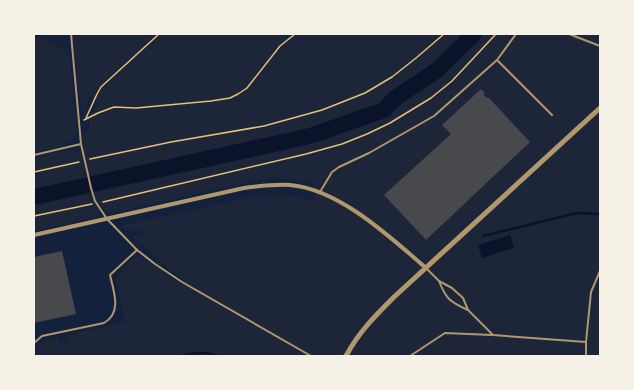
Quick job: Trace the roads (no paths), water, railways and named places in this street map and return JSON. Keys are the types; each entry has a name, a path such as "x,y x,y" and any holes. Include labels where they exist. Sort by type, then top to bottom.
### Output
{"street":[{"path":"346,356 357,337 375,316 600,108"},
{"path":"34,235 244,188 269,185 292,186 320,192 341,202 393,238 426,268"}],"lane":[{"path":"71,34 81,144 84,160 88,180 96,204 107,219 137,250 155,264 182,282 312,356"},
{"path":"320,192 332,172 339,167 369,153 434,116 497,60 516,34"},
{"path":"569,34 600,46"},
{"path":"497,60 552,115"},
{"path":"34,155 44,151 81,144"},
{"path":"34,343 42,336 104,323 109,320 114,313 116,305 110,275 137,250"},
{"path":"426,268 439,281 452,288 463,298 468,310"},
{"path":"586,356 591,292 600,271"},
{"path":"439,281 444,294 454,304 468,310 493,335"},
{"path":"410,356 445,333 586,342"}],"waterway":[{"path":"34,197 310,136 384,110 394,99 436,71 474,34"},
{"path":"483,236 577,213 600,214"},
{"path":"181,356 199,353 208,353 217,356"}]}
